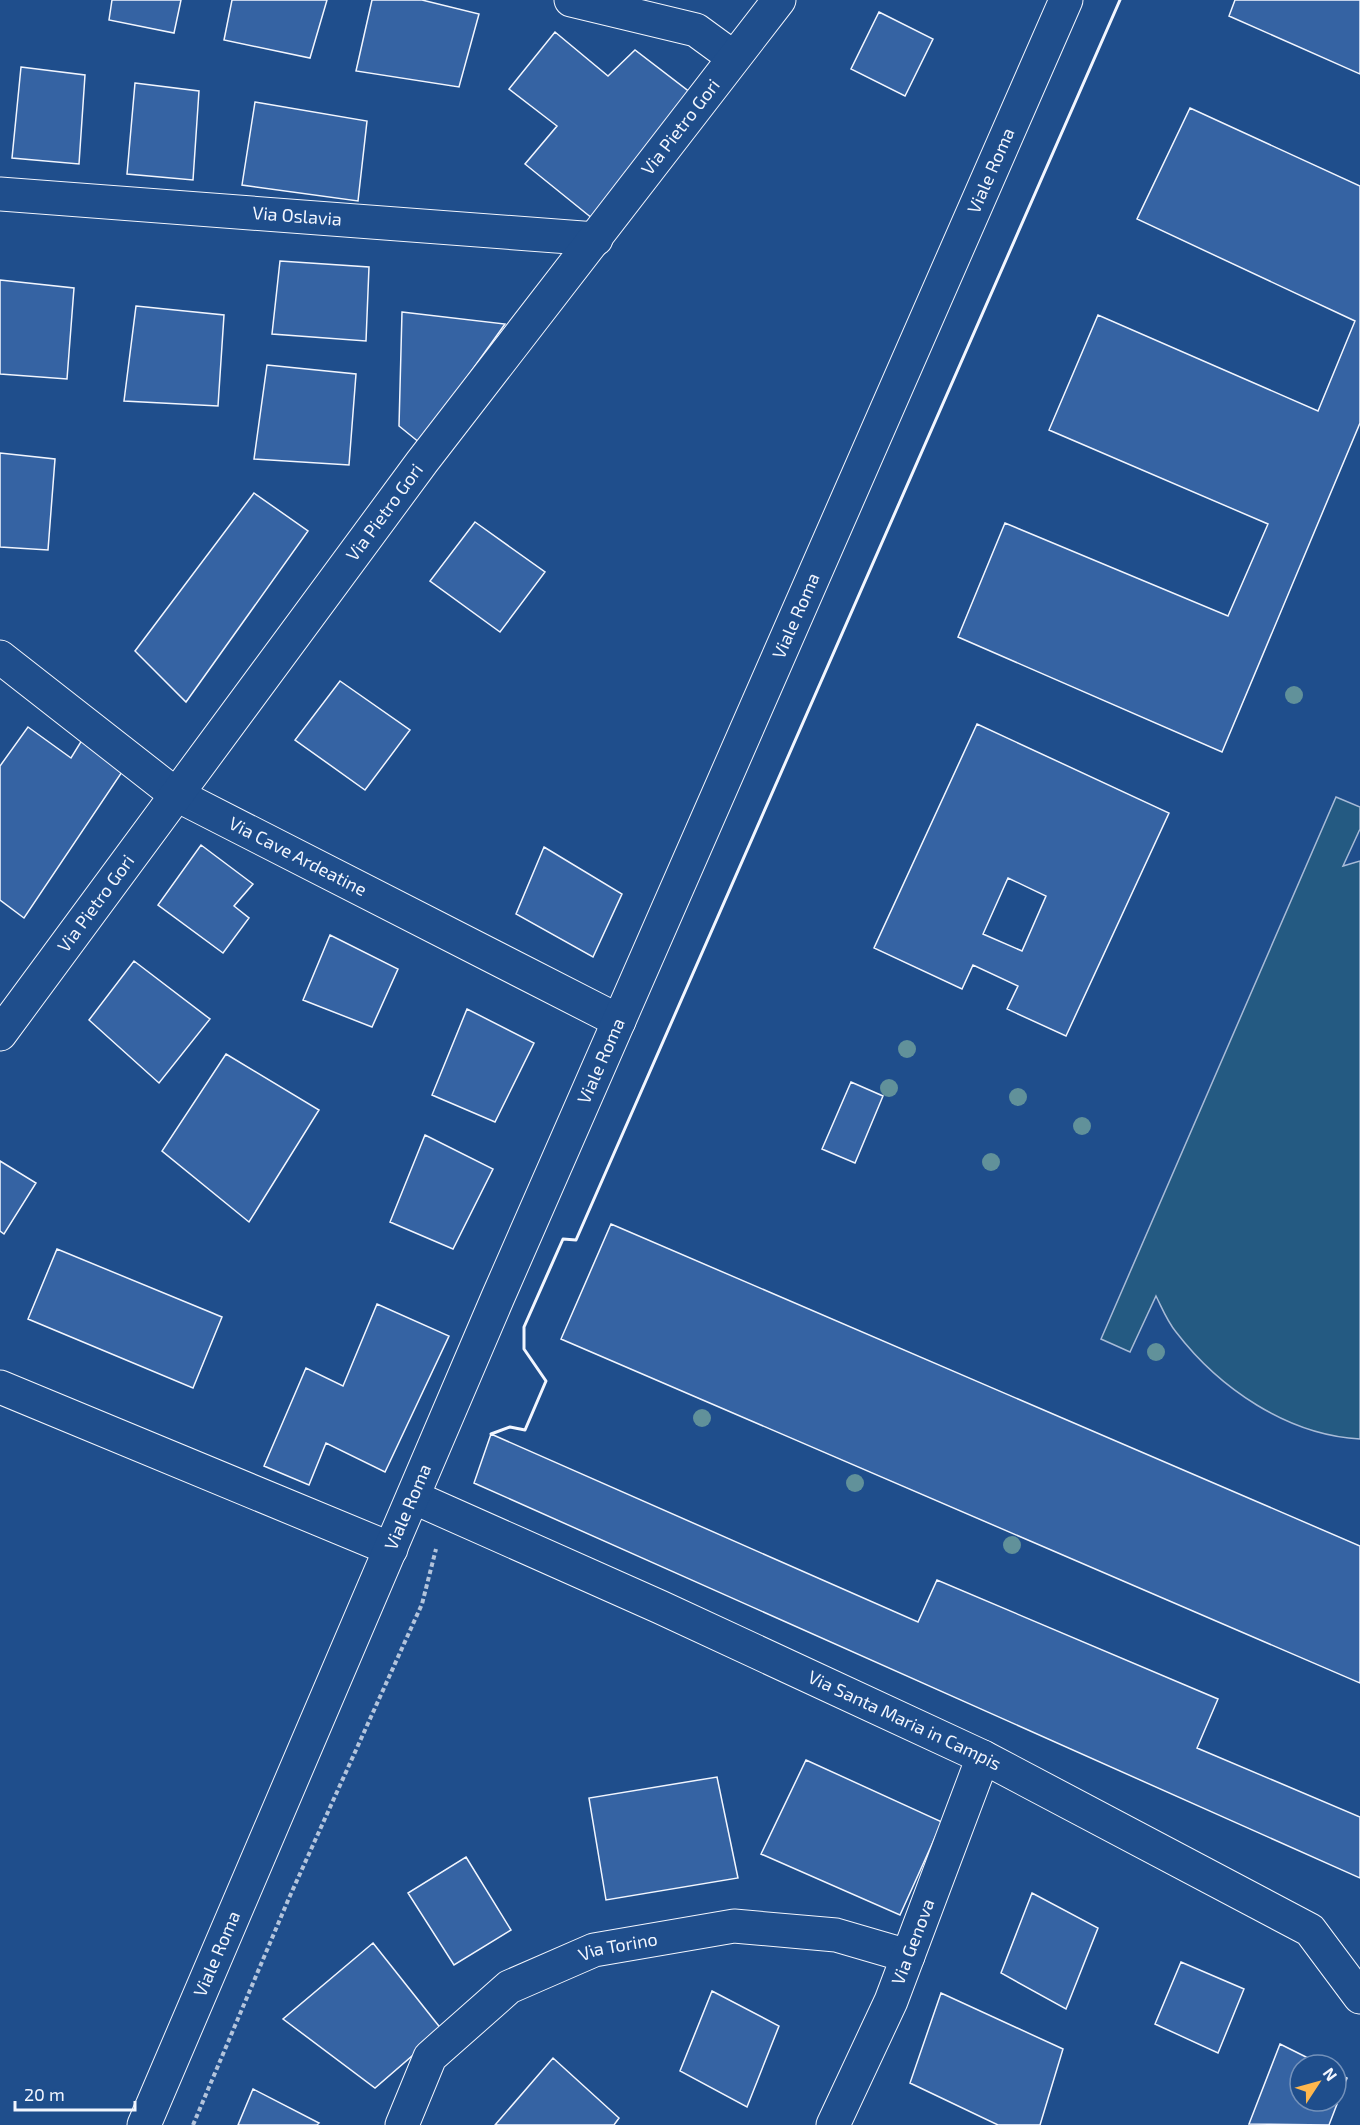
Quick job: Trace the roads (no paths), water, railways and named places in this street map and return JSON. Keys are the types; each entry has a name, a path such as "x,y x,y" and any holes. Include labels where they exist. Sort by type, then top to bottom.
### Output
{"street":[{"path":"571,0 696,30 732,57"},
{"name":"Via Pietro Gori","path":"0,1034 415,471 596,239 732,57 779,0"},
{"name":"Viale Roma","path":"144,2125 619,1021 1066,0"},
{"name":"Via Oslavia","path":"0,194 596,239"},
{"name":"Via Cave Ardeatine","path":"0,657 175,795 619,1021"},
{"path":"0,1388 391,1549"},
{"name":"Via Santa Maria in Campis","path":"413,1497 660,1607 983,1757 1310,1929 1360,1997"},
{"name":"Via Genova","path":"833,2125 891,2001 983,1757"},
{"name":"Via Torino","path":"402,2125 430,2057 509,1987 594,1950 734,1926 836,1935 908,1956"}]}
